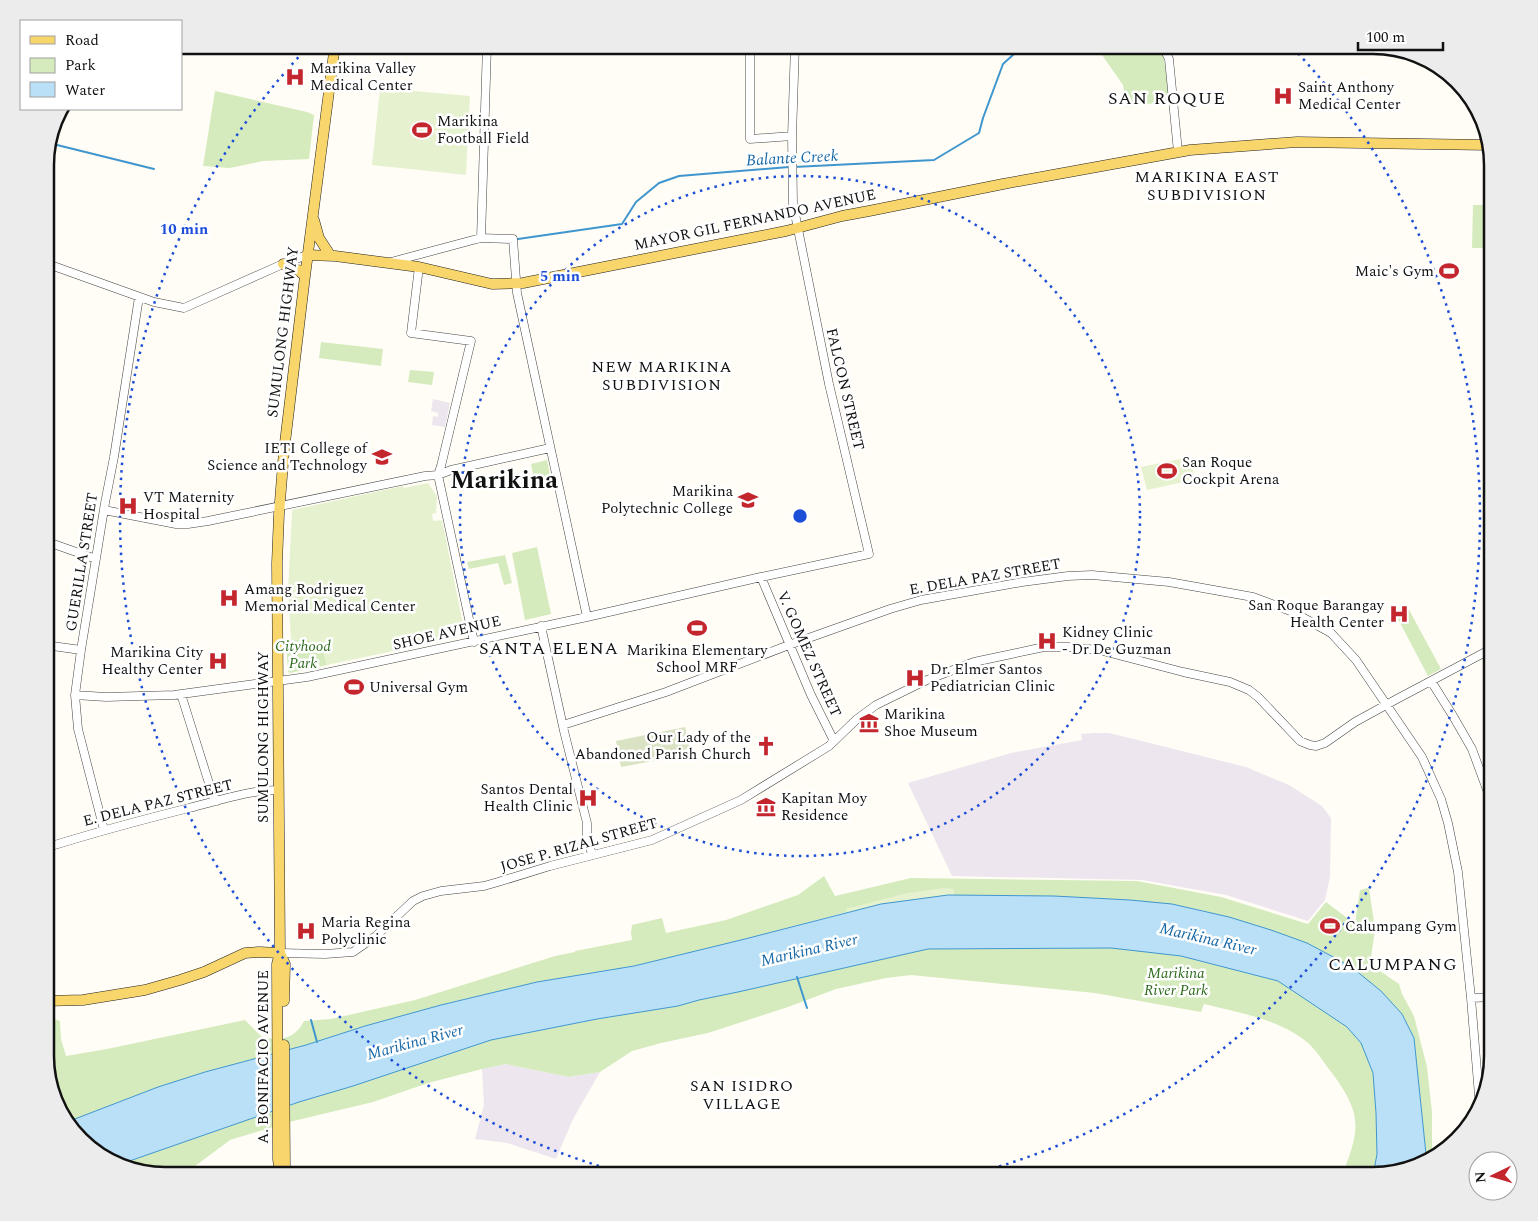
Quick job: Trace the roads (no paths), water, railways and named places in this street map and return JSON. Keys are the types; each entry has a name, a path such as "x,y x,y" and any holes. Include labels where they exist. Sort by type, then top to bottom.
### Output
{"main road":[{"name":"SUMULONG HIGHWAY","path":"280,953 277,563 280,506 284,451 307,255 334,54"},
{"name":"MAYOR GIL FERNANDO AVENUE","path":"307,255 330,255 389,262 492,284 515,284 798,228 851,214 1178,152 1297,142 1482,145"},
{"path":"313,211 319,238 330,255"},
{"path":"283,264 298,270 305,276"},
{"path":"54,1001 83,1000 145,990 204,972 245,953 280,953"},
{"name":"A. BONIFACIO AVENUE","path":"280,953 284,1012 282,1167"}],"street":[{"path":"481,238 487,54"},
{"path":"750,54 750,139 792,136"},
{"name":"FALCON STREET","path":"796,54 792,136 793,204 829,384 869,554"},
{"path":"1166,54 1169,59 1178,152"},
{"path":"389,262 481,238 513,239 515,284 587,617"},
{"name":"MAYOR GIL FERNANDO AVENUE","path":"54,266 139,297 164,305 184,308 307,255"},
{"path":"419,267 411,333 471,341 438,475 474,642"},
{"name":"GUERILLA STREET","path":"104,830 78,729 76,695 81,650 139,297"},
{"path":"104,510 156,521 188,524 425,476 438,475 451,470 550,448"},
{"path":"54,544 96,559"},
{"name":"SHOE AVENUE","path":"76,695 106,697 181,694 278,682 336,672 587,617 760,576 869,554"},
{"name":"E. DELA PAZ STREET","path":"563,725 666,692 843,625 921,600 991,587 1068,576 1092,575 1169,582 1253,597 1293,612 1331,633 1356,660 1386,705"},
{"name":"V. GOMEZ STREET","path":"760,576 811,695 834,741"},
{"path":"541,626 563,725 588,823 587,835 592,855"},
{"path":"54,646 81,650"},
{"name":"JOSE P. RIZAL STREET","path":"280,953 325,954 353,952 376,936 413,901 423,896 441,891 484,886 652,840 741,800 834,741 876,704 927,680 974,662 1044,647 1099,650 1239,685 1258,697 1300,741 1312,746 1323,745 1355,722 1484,653"},
{"path":"1431,681 1454,716 1472,749 1484,782"},
{"path":"181,694 213,796 218,801"},
{"path":"1386,705 1422,757 1441,799 1448,823 1458,872 1479,1090"},
{"name":"E. DELA PAZ STREET","path":"54,845 104,830 218,801 268,790 279,790"},
{"path":"1471,998 1484,997"}],"water":[{"name":"Marikina River","path":"948,895 1054,896 1130,900 1172,904 1229,917 1307,943 1354,969 1381,991 1402,1014 1414,1038 1426,1154 1402,1163 1375,1167 1377,1154 1373,1073 1361,1043 1347,1027 1278,981 1181,956 1111,948 928,949 678,1006 597,1019 491,1040 299,1102 129,1161 116,1156 92,1140 74,1119 158,1087 205,1072 306,1045 441,1005 537,982 634,966 881,904"}],"waterway":[{"name":"Balante Creek","path":"794,167 934,160 979,133 1003,64 1014,54"},
{"path":"56,145 154,169"},
{"name":"Balante Creek","path":"518,239 622,224 636,202 659,183 679,176 789,167"},
{"path":"797,977 807,1008"},
{"path":"311,1020 317,1042"}],"place":[{"name":"Marikina Valley Medical Center","path":"295,77"},
{"name":"Saint Anthony Medical Center","path":"1283,96"},
{"name":"Marikina Football Field","path":"422,130"},
{"name":"Maic's Gym","path":"1449,271"},
{"name":"IETI College of Science and Technology","path":"382,457"},
{"name":"San Roque Cockpit Arena","path":"1167,471"},
{"name":"Marikina Polytechnic College","path":"748,500"},
{"name":"VT Maternity Hospital","path":"128,506"},
{"name":"Amang Rodriguez Memorial Medical Center","path":"229,598"},
{"name":"San Roque Barangay Health Center","path":"1399,614"},
{"name":"Marikina Elementary School MRF","path":"697,628"},
{"name":"Kidney Clinic - Dr De Guzman","path":"1047,641"},
{"name":"Marikina City Healthy Center","path":"218,661"},
{"name":"Dr. Elmer Santos Pediatrician Clinic","path":"915,678"},
{"name":"Universal Gym","path":"354,687"},
{"name":"Marikina Shoe Museum","path":"869,723"},
{"name":"Our Lady of the Abandoned Parish Church","path":"766,746"},
{"name":"Santos Dental Health Clinic","path":"588,798"},
{"name":"Kapitan Moy Residence","path":"766,807"},
{"name":"Calumpang Gym","path":"1330,926"},
{"name":"Maria Regina Polyclinic","path":"306,931"}],"district":[{"name":"SAN ROQUE","path":"1167,98"},
{"name":"MARIKINA EAST SUBDIVISION","path":"1207,186"},
{"name":"NEW MARIKINA SUBDIVISION","path":"662,376"},
{"name":"Marikina","path":"504,481"},
{"name":"SANTA ELENA","path":"549,648"},
{"name":"CALUMPANG","path":"1393,964"},
{"name":"SAN ISIDRO VILLAGE","path":"742,1095"}],"park label":[{"name":"Cityhood Park","path":"303,654"},
{"name":"Marikina River Park","path":"1176,982"}]}
